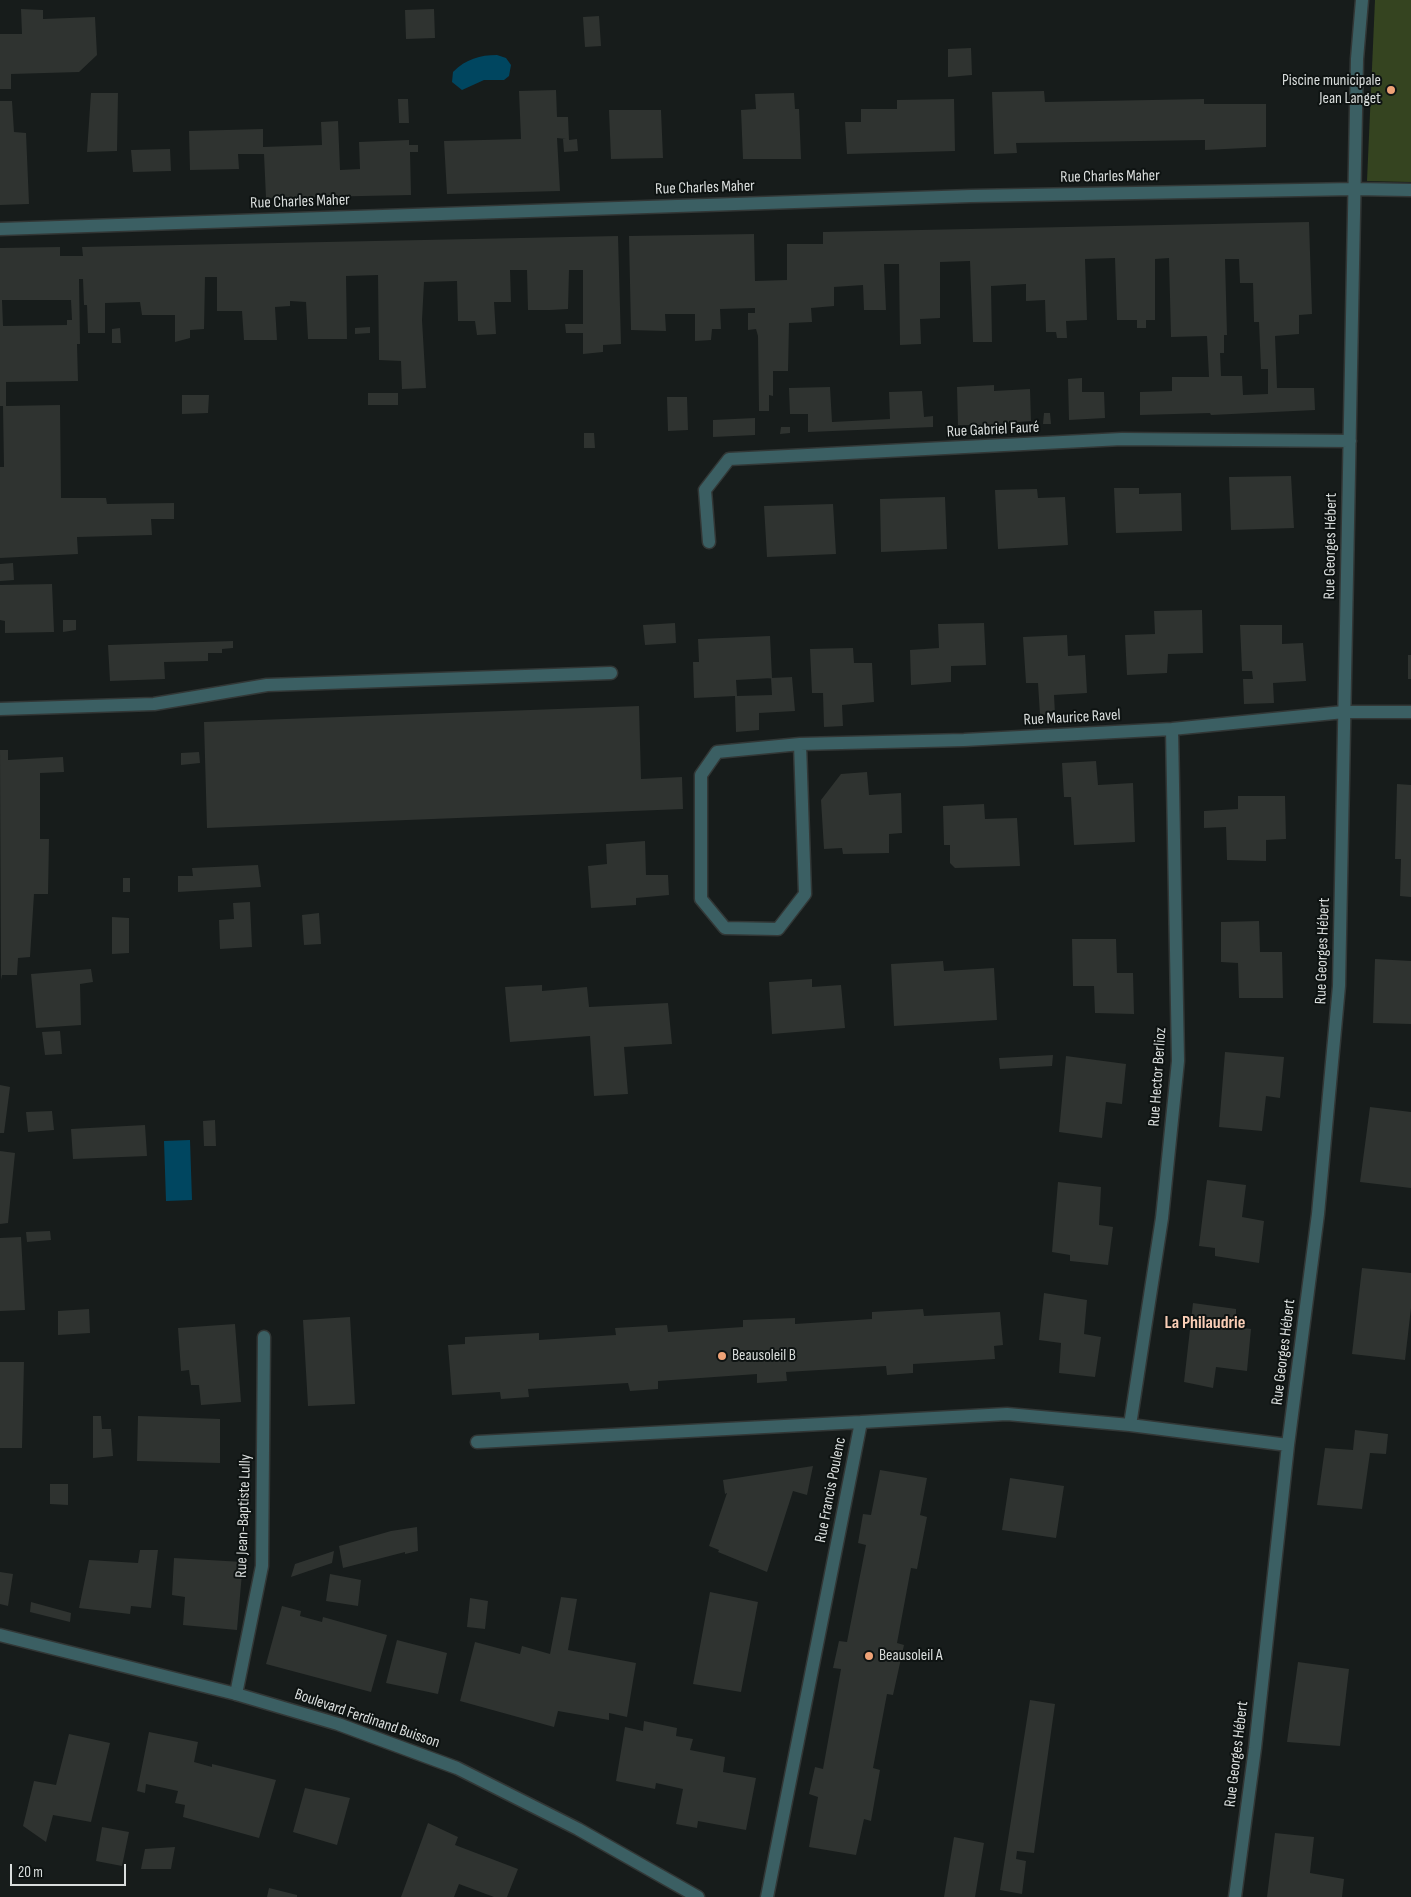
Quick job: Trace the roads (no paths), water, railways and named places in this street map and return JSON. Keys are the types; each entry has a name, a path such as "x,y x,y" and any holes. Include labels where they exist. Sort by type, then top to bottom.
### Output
{"street":[{"name":"Rue Georges Hébert","path":"1235,1897 1255,1748 1288,1445 1318,1214 1339,986 1357,59 1362,0"},
{"name":"Rue Charles Maher","path":"0,229 971,196 1354,189 1411,190"},
{"name":"Rue Gabriel Fauré","path":"709,542 705,490 729,459 1122,439 1350,441"},
{"path":"0,709 154,704 267,685 611,673"},
{"name":"Rue Maurice Ravel","path":"800,744 805,894 778,929 725,928 701,900 701,776 717,752 800,744 964,740 1172,730 1344,712 1411,712"},
{"name":"Rue Hector Berlioz","path":"1130,1425 1162,1218 1178,1061 1172,730"},
{"name":"Rue Jean-Baptiste Lully","path":"236,1694 262,1566 264,1337"},
{"name":"Rue Francis Poulenc","path":"767,1897 861,1422 1007,1414 1130,1425 1288,1445"},
{"path":"477,1442 861,1422"},
{"name":"Boulevard Ferdinand Buisson","path":"0,1635 236,1694 338,1724 457,1768 578,1829 698,1897"}],"water":[{"path":"497,55 506,58 511,65 509,76 504,80 484,80 462,90 452,82 453,72 468,61 479,57"},
{"path":"190,1140 192,1200 166,1201 164,1141"}],"place":[{"name":"Piscine municipale Jean Langet","path":"1391,90"},
{"name":"Beausoleil B","path":"722,1356"},
{"name":"Beausoleil A","path":"869,1656"}],"district":[{"name":"La Philaudrie","path":"1205,1323"}]}
